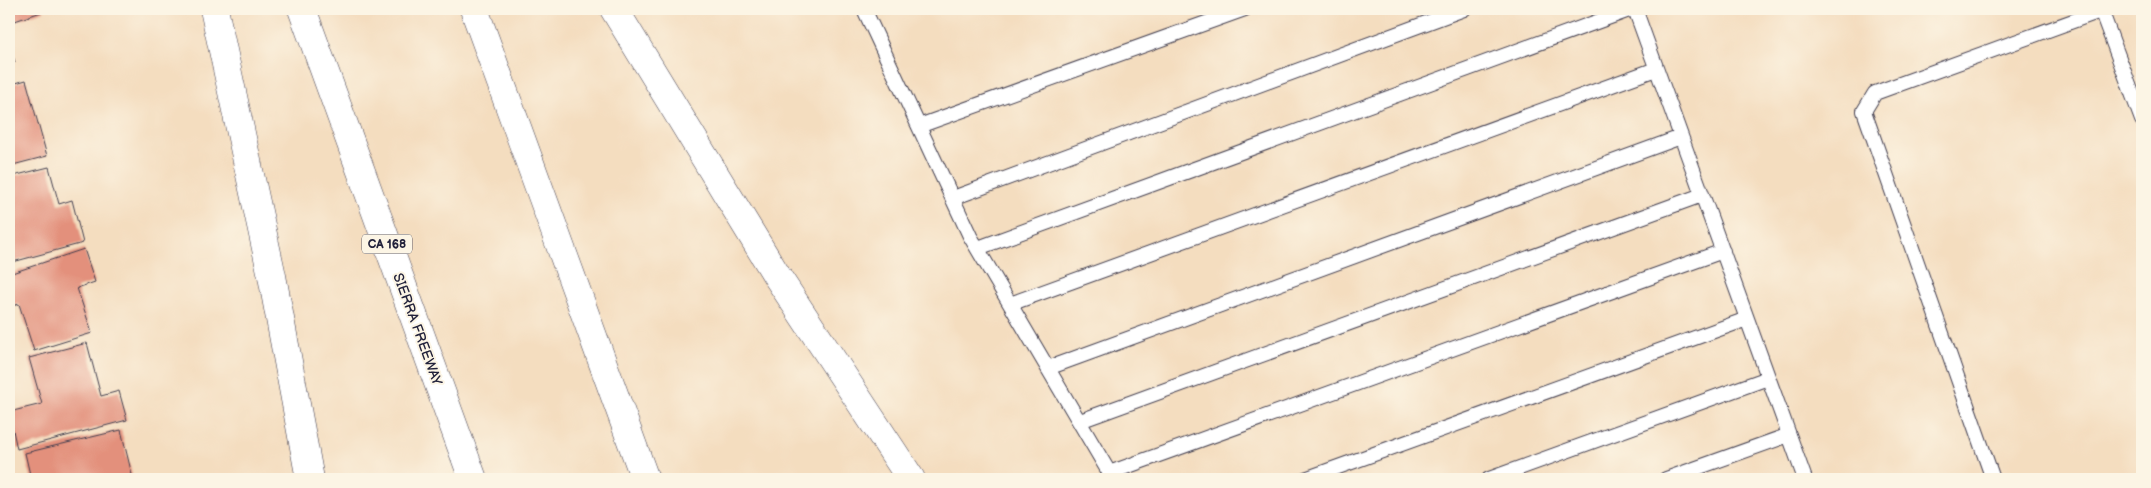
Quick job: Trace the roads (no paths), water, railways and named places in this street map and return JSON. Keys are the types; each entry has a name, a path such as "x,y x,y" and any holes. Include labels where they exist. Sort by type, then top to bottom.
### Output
{"highway":[{"path":"214,9 272,276 310,479"},
{"name":"SIERRA FREEWAY","path":"302,9 473,479"},
{"path":"474,9 644,479"},
{"path":"614,9 777,276 911,479"}],"lane":[{"path":"864,9 978,248 1111,476 1723,251"},
{"path":"919,126 1245,9"},
{"path":"953,198 1464,9"},
{"path":"978,248 1633,9 1805,479"},
{"path":"1992,479 1864,111 1875,93 2104,10 2142,120"},
{"path":"1010,304 1656,68"},
{"path":"1048,368 1681,137"},
{"path":"1080,421 1702,195"},
{"path":"1305,479 1747,319"},
{"path":"1489,479 1768,378"},
{"path":"1666,479 1789,435"}]}
